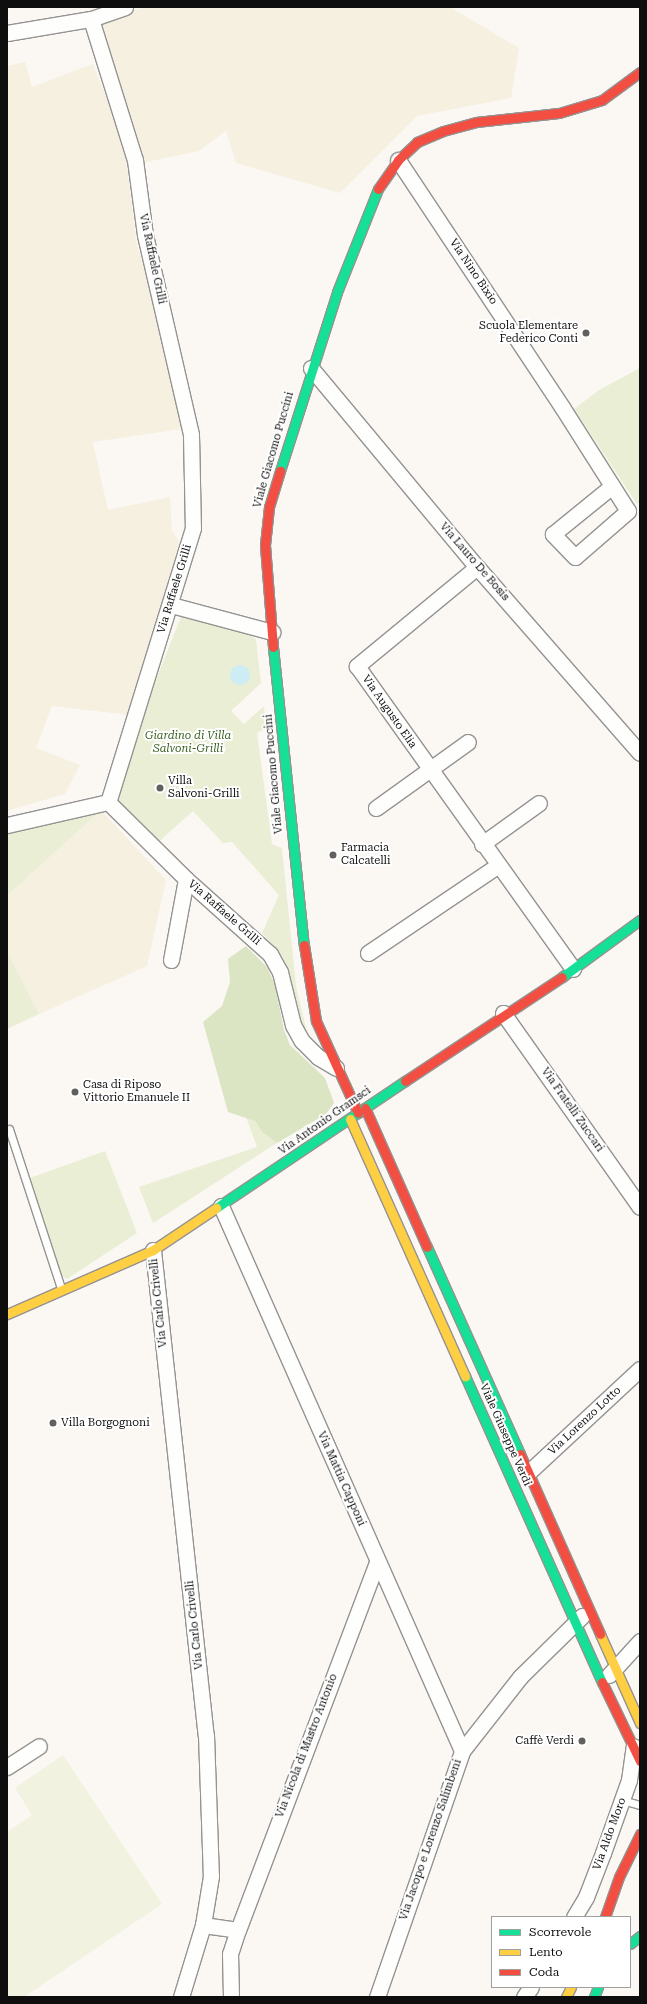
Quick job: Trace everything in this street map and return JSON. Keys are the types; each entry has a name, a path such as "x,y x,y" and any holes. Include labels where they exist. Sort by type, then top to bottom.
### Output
{"street":[{"path":"7,33 91,19 125,7"},
{"name":"Via Raffaele Grilli","path":"91,19 135,160 145,235 191,435 193,528 171,605 108,802 186,879 270,954 280,972 293,1025 302,1041 318,1057 338,1069"},
{"name":"Viale Giacomo Puccini","path":"362,1111 323,1041 316,1021 306,965 272,632 265,545 269,507 311,368 366,214 379,187 398,160 417,142 442,131 476,122 559,113 602,100 640,72"},
{"name":"Via Nino Bixio","path":"398,160 562,407 628,511 575,557 553,534 612,486"},
{"name":"Via Lauro De Bosis","path":"311,368 477,567 640,753"},
{"name":"Via Augusto Elia","path":"477,567 357,666 497,866 573,969"},
{"path":"171,605 272,632"},
{"path":"376,808 468,742"},
{"path":"7,825 108,802"},
{"path":"482,844 539,803"},
{"path":"368,953 497,866"},
{"path":"171,960 186,879"},
{"name":"Via Antonio Gramsci","path":"7,1314 63,1292 153,1250 222,1206 504,1013 638,926"},
{"name":"Via Fratelli Zuccari","path":"504,1013 640,1207"},
{"name":"Viale Giuseppe Verdi","path":"362,1111 529,1472 640,1723"},
{"name":"Viale Giuseppe Verdi","path":"350,1119 602,1683 640,1761"},
{"name":"Via Mattia Capponi","path":"222,1206 377,1563 462,1751"},
{"name":"Via Carlo Crivelli","path":"153,1250 206,1735 211,1876 203,1926 181,1997"},
{"name":"Via Lorenzo Lotto","path":"529,1472 640,1369"},
{"name":"Via Nicola di Mastro Antonio","path":"231,1997 230,1954 238,1930 377,1563"},
{"name":"Via Jacopo e Lorenzo Salimbeni","path":"377,1997 462,1751 520,1677 590,1609"},
{"path":"602,1683 640,1641"},
{"path":"7,1767 39,1746"},
{"name":"Via Aldo Moro","path":"575,1916 586,1897 622,1800 628,1780 634,1746"},
{"path":"605,1916 619,1877 640,1834"},
{"path":"203,1926 238,1930"},
{"path":"631,1943 640,1936"},
{"path":"524,1997 529,1988"},
{"path":"566,1997 570,1988"}],"lane":[{"path":"9,1129 63,1292"},
{"path":"622,1800 640,1805"}],"shaded area":[{"path":"145,7 450,7 519,48 511,98 417,116 340,193 236,163 226,131 199,151 142,163 95,21"},
{"path":"25,62 32,87 93,64 124,143 137,245 160,318 182,429 93,442 108,510 170,497 172,530 182,546 130,715 52,706 36,748 80,765 65,794 7,811 7,66"},
{"path":"101,810 166,880 147,966 39,1014 7,951 7,896"}],"green space":[{"path":"640,368 640,502 637,504 574,409 599,390"},
{"name":"Giardino di Villa Salvoni-Grilli","path":"182,614 245,632 256,639 261,683 231,711 244,724 264,706 266,728 257,733 272,844 282,848 296,986 306,1028 301,1028 283,957 262,933 279,895 232,842 223,843 193,811 154,846 108,802"},
{"path":"101,810 7,896 7,834"},
{"path":"246,946 267,967 275,985 284,1030 290,1045 325,1078 334,1103 326,1114 277,1143 262,1132 255,1121 228,1112 203,1022 222,1006 230,982 228,959"},
{"path":"7,951 39,1014 7,1029"},
{"path":"246,1117 255,1121 262,1132 277,1143 153,1223 139,1187 257,1147"},
{"path":"105,1151 137,1233 67,1279 62,1276 30,1178"},
{"path":"63,1755 162,1904 24,1997 7,1997 7,1832 32,1815 15,1788"}],"water":[{"path":"240,665 247,668 250,675 247,682 240,685 233,682 230,675 233,668"}],"traffic: fast":[{"path":"280,471 337,292 378,189"},
{"path":"273,647 304,945"},
{"path":"562,977 640,920"},
{"path":"216,1208 405,1081"},
{"path":"427,1247 520,1454"},
{"path":"465,1376 602,1682"},
{"path":"631,1943 640,1936"},
{"path":"594,1997 598,1988"}],"traffic: slow":[{"path":"350,1119 465,1376"},
{"path":"7,1314 153,1250 216,1208"},
{"path":"600,1634 640,1723"},
{"path":"566,1997 570,1988"}],"traffic: jam":[{"path":"378,189 398,160 417,142 443,131 476,122 559,113 602,100 640,72"},
{"path":"273,647 265,545 269,507 280,471"},
{"path":"304,945 316,1021 358,1113"},
{"path":"405,1081 562,977"},
{"path":"365,1108 427,1247"},
{"path":"520,1454 600,1634"},
{"path":"602,1682 640,1761"},
{"path":"605,1916 619,1877 640,1834"}],"place":[{"name":"Scuola Elementare Federico Conti","path":"586,333"},
{"name":"Villa Salvoni-Grilli","path":"160,788"},
{"name":"Farmacia Calcatelli","path":"333,855"},
{"name":"Casa di Riposo Vittorio Emanuele II","path":"75,1092"},
{"name":"Villa Borgognoni","path":"53,1423"},
{"name":"Caffè Verdi","path":"582,1741"}]}
